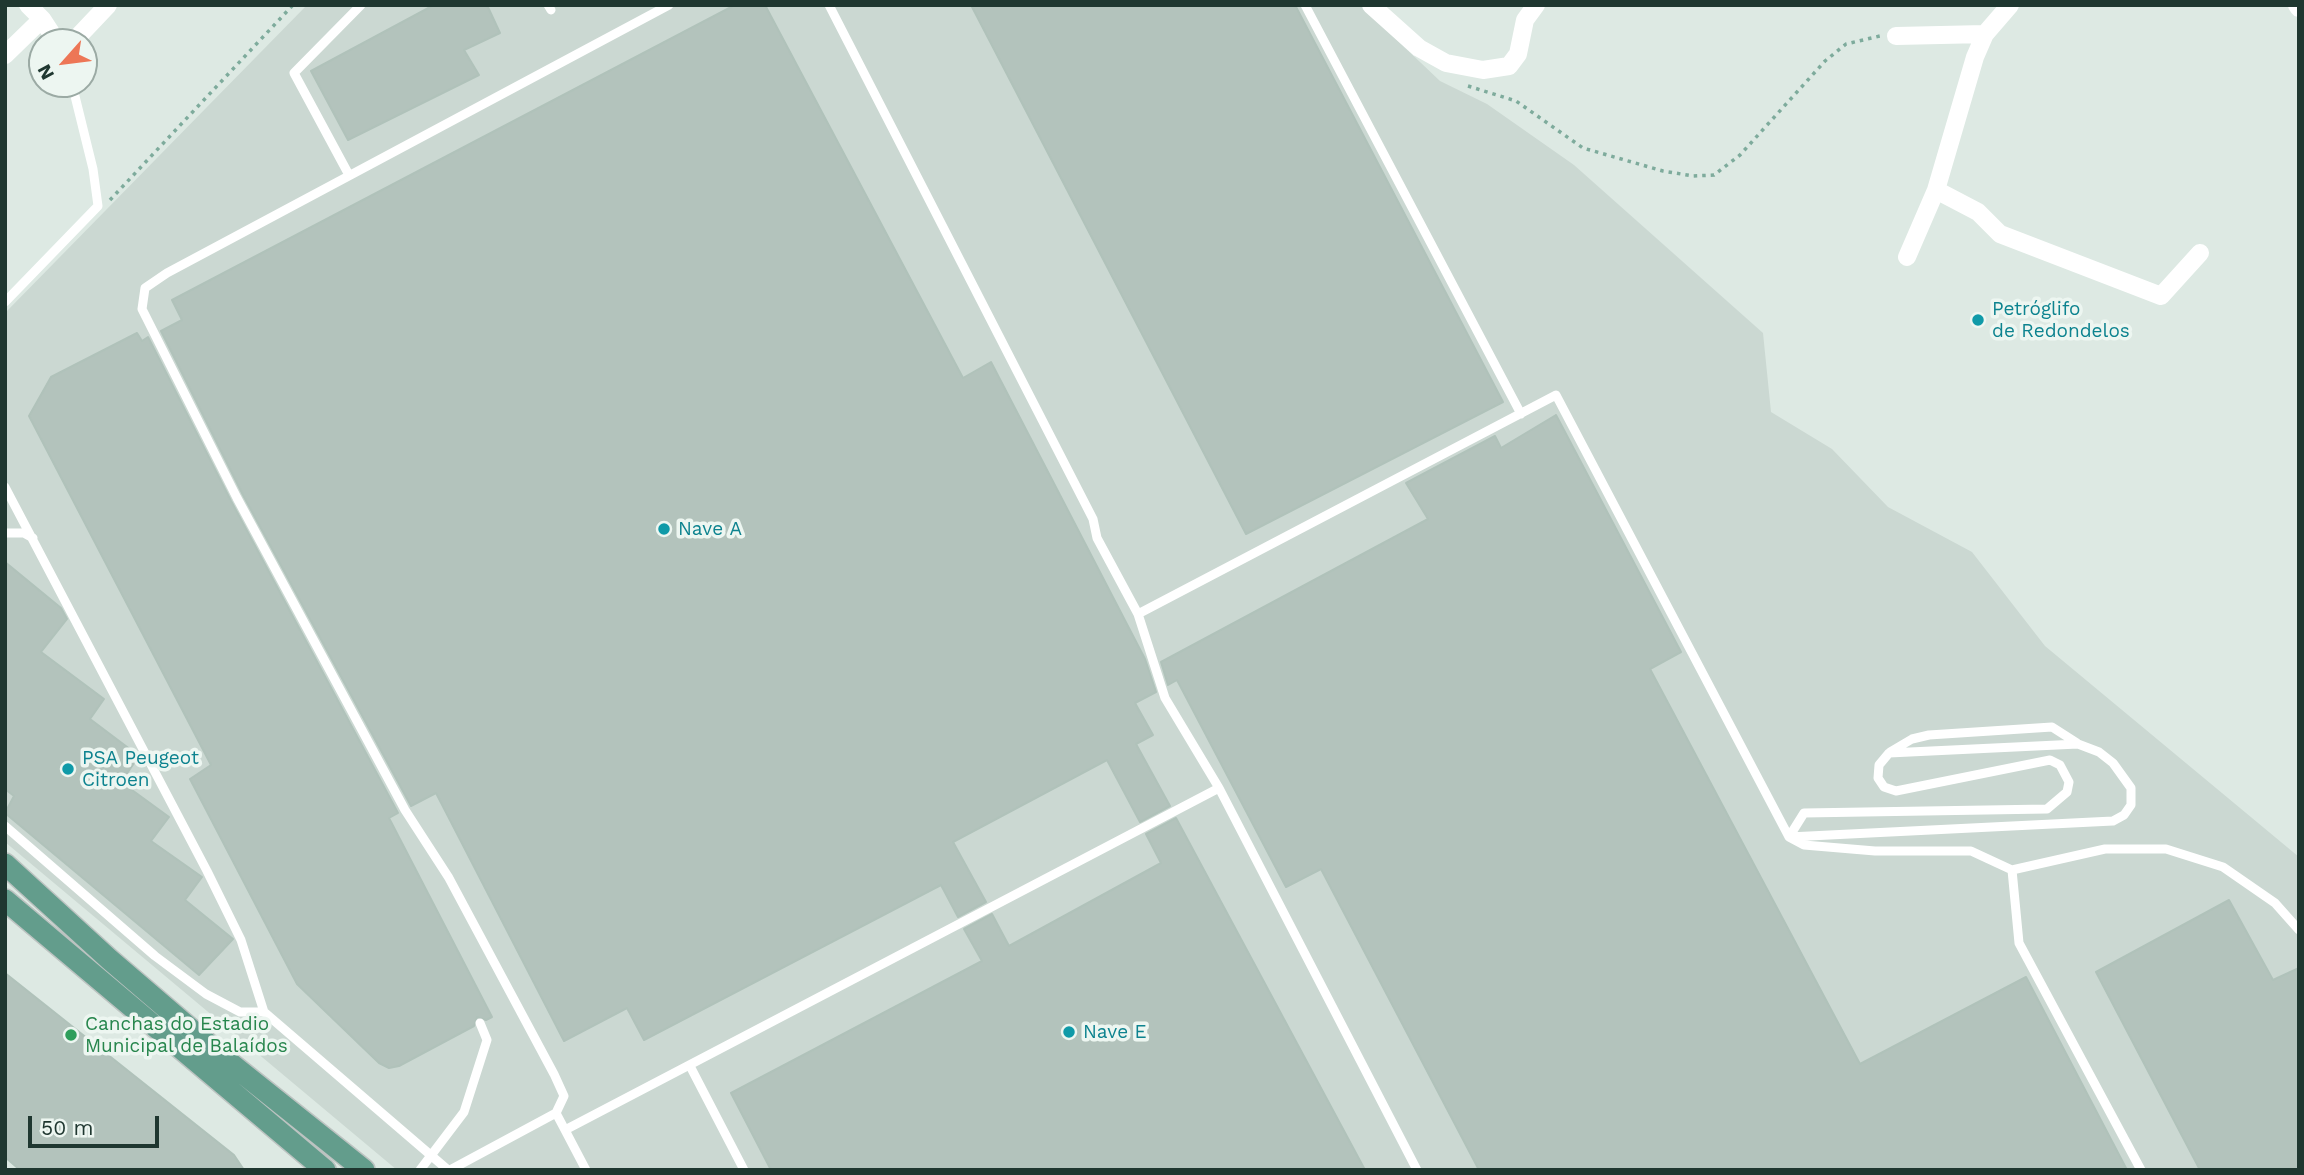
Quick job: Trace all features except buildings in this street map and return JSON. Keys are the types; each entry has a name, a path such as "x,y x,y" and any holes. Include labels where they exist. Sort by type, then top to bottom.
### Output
{"main road":[{"path":"5,864 130,977 364,1170"},
{"path":"5,900 316,1167"}],"street":[{"path":"28,5 48,28"},
{"path":"86,28 108,5"},
{"path":"1371,5 1419,48 1446,63 1483,69 1508,66 1518,54 1525,20 1536,5"},
{"path":"1907,257 1936,190 1975,57 1985,34 2010,5"},
{"path":"5,55 42,19"},
{"path":"1896,36 1985,34"},
{"path":"1936,190 1978,212 2000,234 2161,296 2200,253"},
{"path":"316,1167 327,1139"}],"lane":[{"path":"349,175 294,74 361,5"},
{"path":"5,487 207,871 241,940 264,1012 449,1170 556,1113 564,1096 554,1074 449,878 405,810 256,534 142,309 145,288 167,273 669,5"},
{"path":"829,5 1093,519 1097,538 1138,614 1166,698 1219,788 1418,1170"},
{"path":"1305,5 1521,414"},
{"path":"5,302 97,205 75,98"},
{"path":"1138,614 1556,395 1789,837 1804,845 1875,852 1971,851 2012,870 2105,849 2166,849 2224,867 2275,903 2299,930"},
{"path":"5,533 24,533 33,538"},
{"path":"2052,727 2078,744 2099,752 2113,763 2131,788 2131,804 2124,815 2113,821 1789,837 1804,813 2047,809 2067,792 2069,782 2060,765 2050,760 1896,791 1884,787 1878,778 1879,765 1889,753 1912,739 1929,735 2052,727"},
{"path":"1889,753 2078,744"},
{"path":"565,1130 1219,788"},
{"path":"5,826 155,956 206,994 240,1012 264,1012"},
{"path":"2012,870 2019,943 2141,1170"},
{"path":"420,1170 434,1156 464,1112 487,1040 480,1023"},
{"path":"690,1066 744,1170"},
{"path":"556,1113 586,1170"}],"path":[{"path":"97,205 119,193 293,5"},
{"path":"1461,83 1516,101 1583,148 1673,173 1693,176 1714,174 1728,167 1806,80 1846,44 1870,37 1896,36"}],"shaded area":[{"path":"307,5 1360,5 1440,81 1487,104 1574,165 1763,333 1771,412 1832,449 1888,507 1972,552 2045,646 2299,857 2299,1170 397,1170 5,842 5,313"}],"place":[{"name":"Petróglifo de Redondelos","path":"1978,320"},
{"name":"Nave A","path":"664,529"},
{"name":"PSA Peugeot Citroen","path":"68,769"},
{"name":"Nave E","path":"1069,1032"},
{"name":"Canchas do Estadio Municipal de Balaídos","path":"71,1035"}]}
